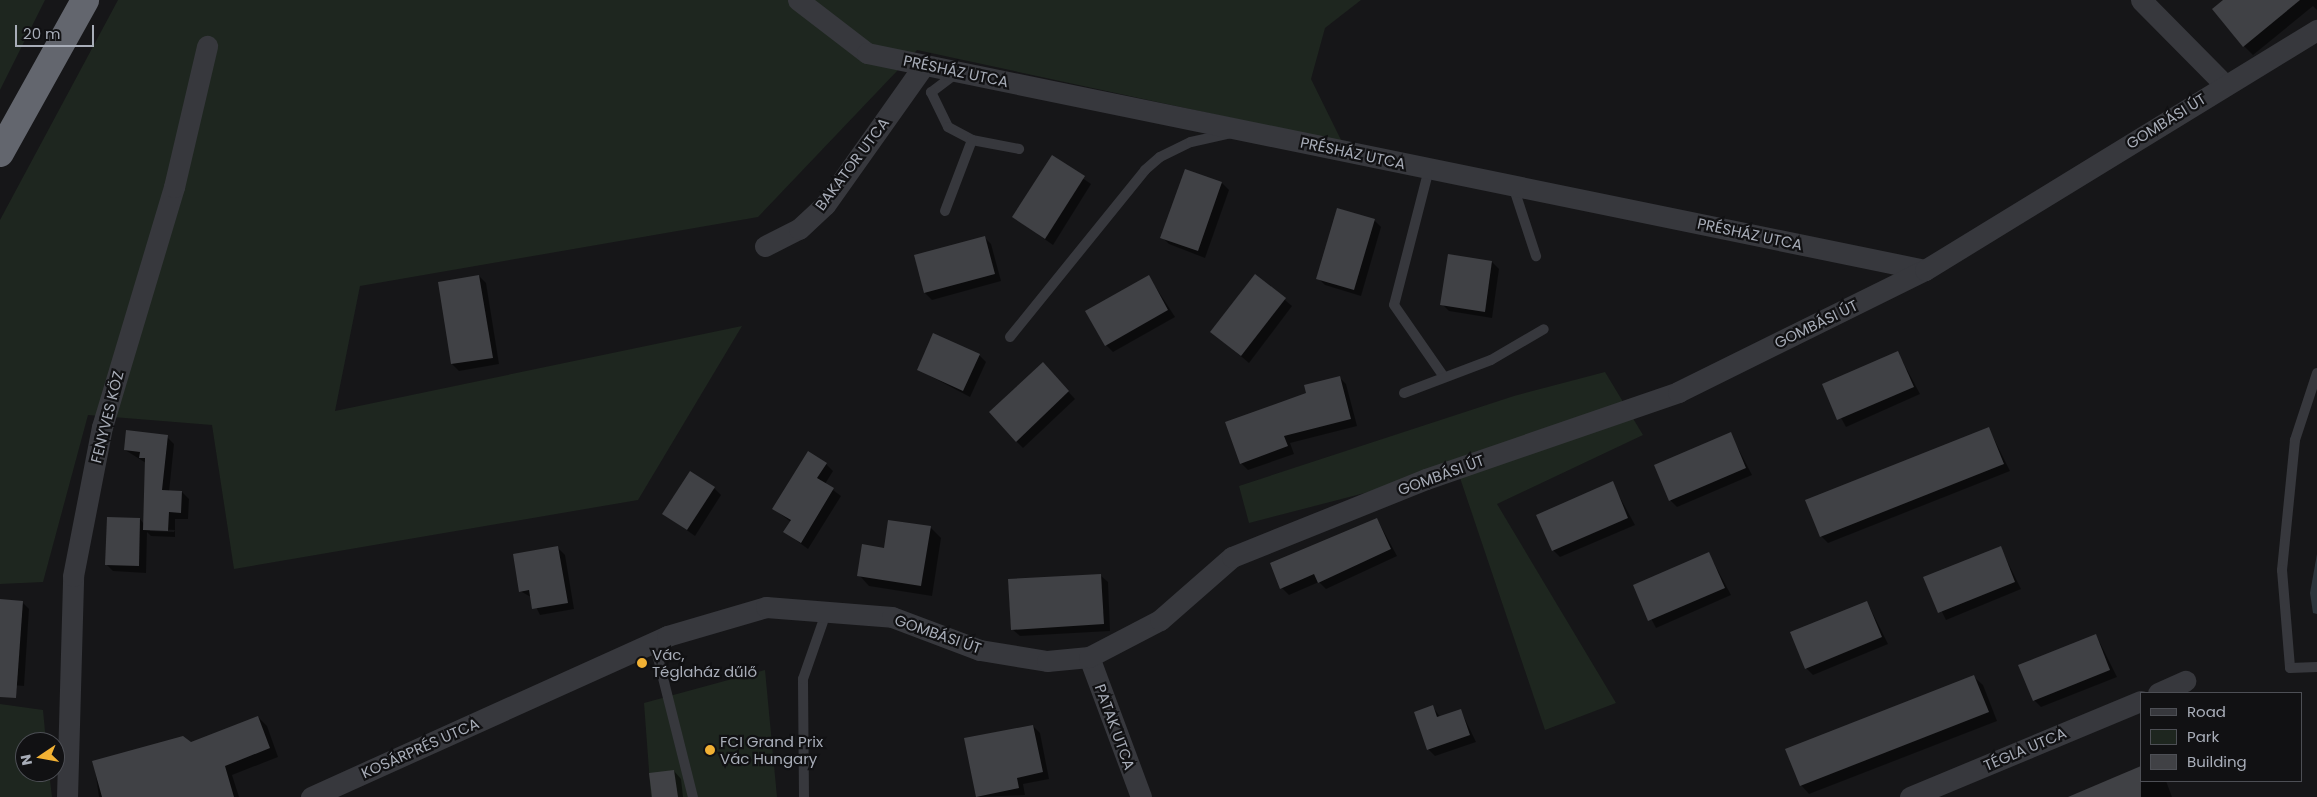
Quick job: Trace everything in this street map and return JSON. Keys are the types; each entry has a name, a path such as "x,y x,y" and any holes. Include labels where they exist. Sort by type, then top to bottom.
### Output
{"highway":[{"path":"0,153 85,0"}],"street":[{"name":"PRÉSHÁZ UTCA","path":"798,0 867,53 1925,270"},
{"path":"2141,0 2226,85"},
{"name":"GOMBÁSI ÚT","path":"529,699 654,642 717,618 766,607 827,609 892,616 980,650 1047,661 1089,657 1160,620 1232,557 1426,480 1678,392 1925,270 2317,30"},
{"name":"FENYVES KÖZ","path":"67,797 73,576 102,427 174,187 207,46"},
{"name":"BAKATOR UTCA","path":"766,246 799,229 825,205 924,65"},
{"name":"PATAK UTCA","path":"1089,657 1141,797"},
{"path":"2160,692 2185,681"},
{"name":"KOSÁRPRÉS UTCA","path":"311,797 529,699"},
{"name":"TÉGLA UTCA","path":"1910,797 2140,701"}],"lane":[{"path":"958,72 931,92 948,127 972,140 1019,149"},
{"path":"1010,337 1145,170 1160,157 1192,142 1243,130"},
{"path":"945,211 972,140"},
{"path":"1429,169 1394,305 1444,377"},
{"path":"1513,186 1536,256"},
{"path":"1404,393 1491,360 1544,329"},
{"path":"2317,373 2293,449 2282,570 2290,668 2317,667"},
{"path":"804,797 803,679 827,609"},
{"path":"654,642 694,797"}],"green space":[{"path":"0,0 45,0 0,90"},
{"path":"118,0 1361,0 1325,28 1311,79 1342,142 917,50 758,217 360,286 335,411 742,326 638,500 234,569 212,425 88,415 43,582 0,584 0,220"},
{"path":"1605,372 1643,435 1497,504 1616,703 1545,730 1457,469 1249,523 1239,486 1514,396"},
{"name":"FCI Grand Prix Vác Hungary","path":"765,670 777,797 651,797 644,703"},
{"path":"0,704 43,710 45,732 15,732 15,782 50,782 52,797 0,797"}],"shaded area":[{"path":"2317,554 2317,614 2313,613 2310,593"}],"building":[{"path":"2223,0 2300,0 2243,47 2212,9"},
{"path":"1052,155 1085,176 1045,239 1012,217"},
{"path":"1185,169 1222,182 1198,251 1160,238"},
{"path":"1337,208 1375,219 1354,290 1316,279"},
{"path":"985,236 995,274 924,293 914,255"},
{"path":"1448,254 1492,261 1485,312 1440,305"},
{"path":"1255,274 1286,298 1241,356 1210,332"},
{"path":"479,275 493,358 451,364 438,282"},
{"path":"1149,275 1168,310 1105,346 1085,311"},
{"path":"933,333 980,354 963,391 917,370"},
{"path":"1898,351 1914,387 1837,420 1822,384"},
{"path":"1043,362 1069,391 1016,442 989,412"},
{"path":"1340,376 1351,419 1284,436 1288,446 1240,464 1225,422 1306,393 1304,385"},
{"path":"1989,427 2004,464 1820,537 1805,500"},
{"path":"126,430 168,435 162,490 182,491 181,513 169,512 168,531 143,530 145,458 139,458 140,452 124,450"},
{"path":"1731,432 1746,468 1669,501 1654,465"},
{"path":"808,451 827,463 817,478 834,488 801,543 783,532 791,520 772,509"},
{"path":"690,471 715,487 687,530 662,514"},
{"path":"1613,481 1628,518 1552,551 1536,515"},
{"path":"107,517 140,518 139,566 105,565"},
{"path":"1377,518 1391,549 1318,583 1314,574 1280,589 1270,563"},
{"path":"888,520 931,526 921,586 857,576 862,544 884,548"},
{"path":"558,546 568,603 532,609 529,590 519,592 513,554"},
{"path":"2001,546 2015,582 1938,613 1923,577"},
{"path":"1709,552 1725,588 1648,621 1633,585"},
{"path":"1101,574 1104,624 1011,630 1008,579"},
{"path":"0,599 23,601 16,698 0,697"},
{"path":"1867,601 1882,637 1805,669 1790,632"},
{"path":"2096,634 2110,670 2033,701 2018,665"},
{"path":"1974,675 1989,712 1800,786 1785,749"},
{"path":"1433,705 1437,717 1461,709 1470,735 1427,750 1414,712"},
{"path":"258,716 270,748 225,766 234,797 102,797 92,761 183,736 191,742"},
{"path":"1033,725 1043,772 1017,778 1019,788 976,797 964,738"},
{"path":"2140,766 2141,797 2068,797"},
{"path":"674,770 678,797 652,797 649,773"}],"place":[{"name":"Vác, Téglaház dűlő","path":"642,663"},
{"name":"FCI Grand Prix Vác Hungary","path":"710,750"}]}
